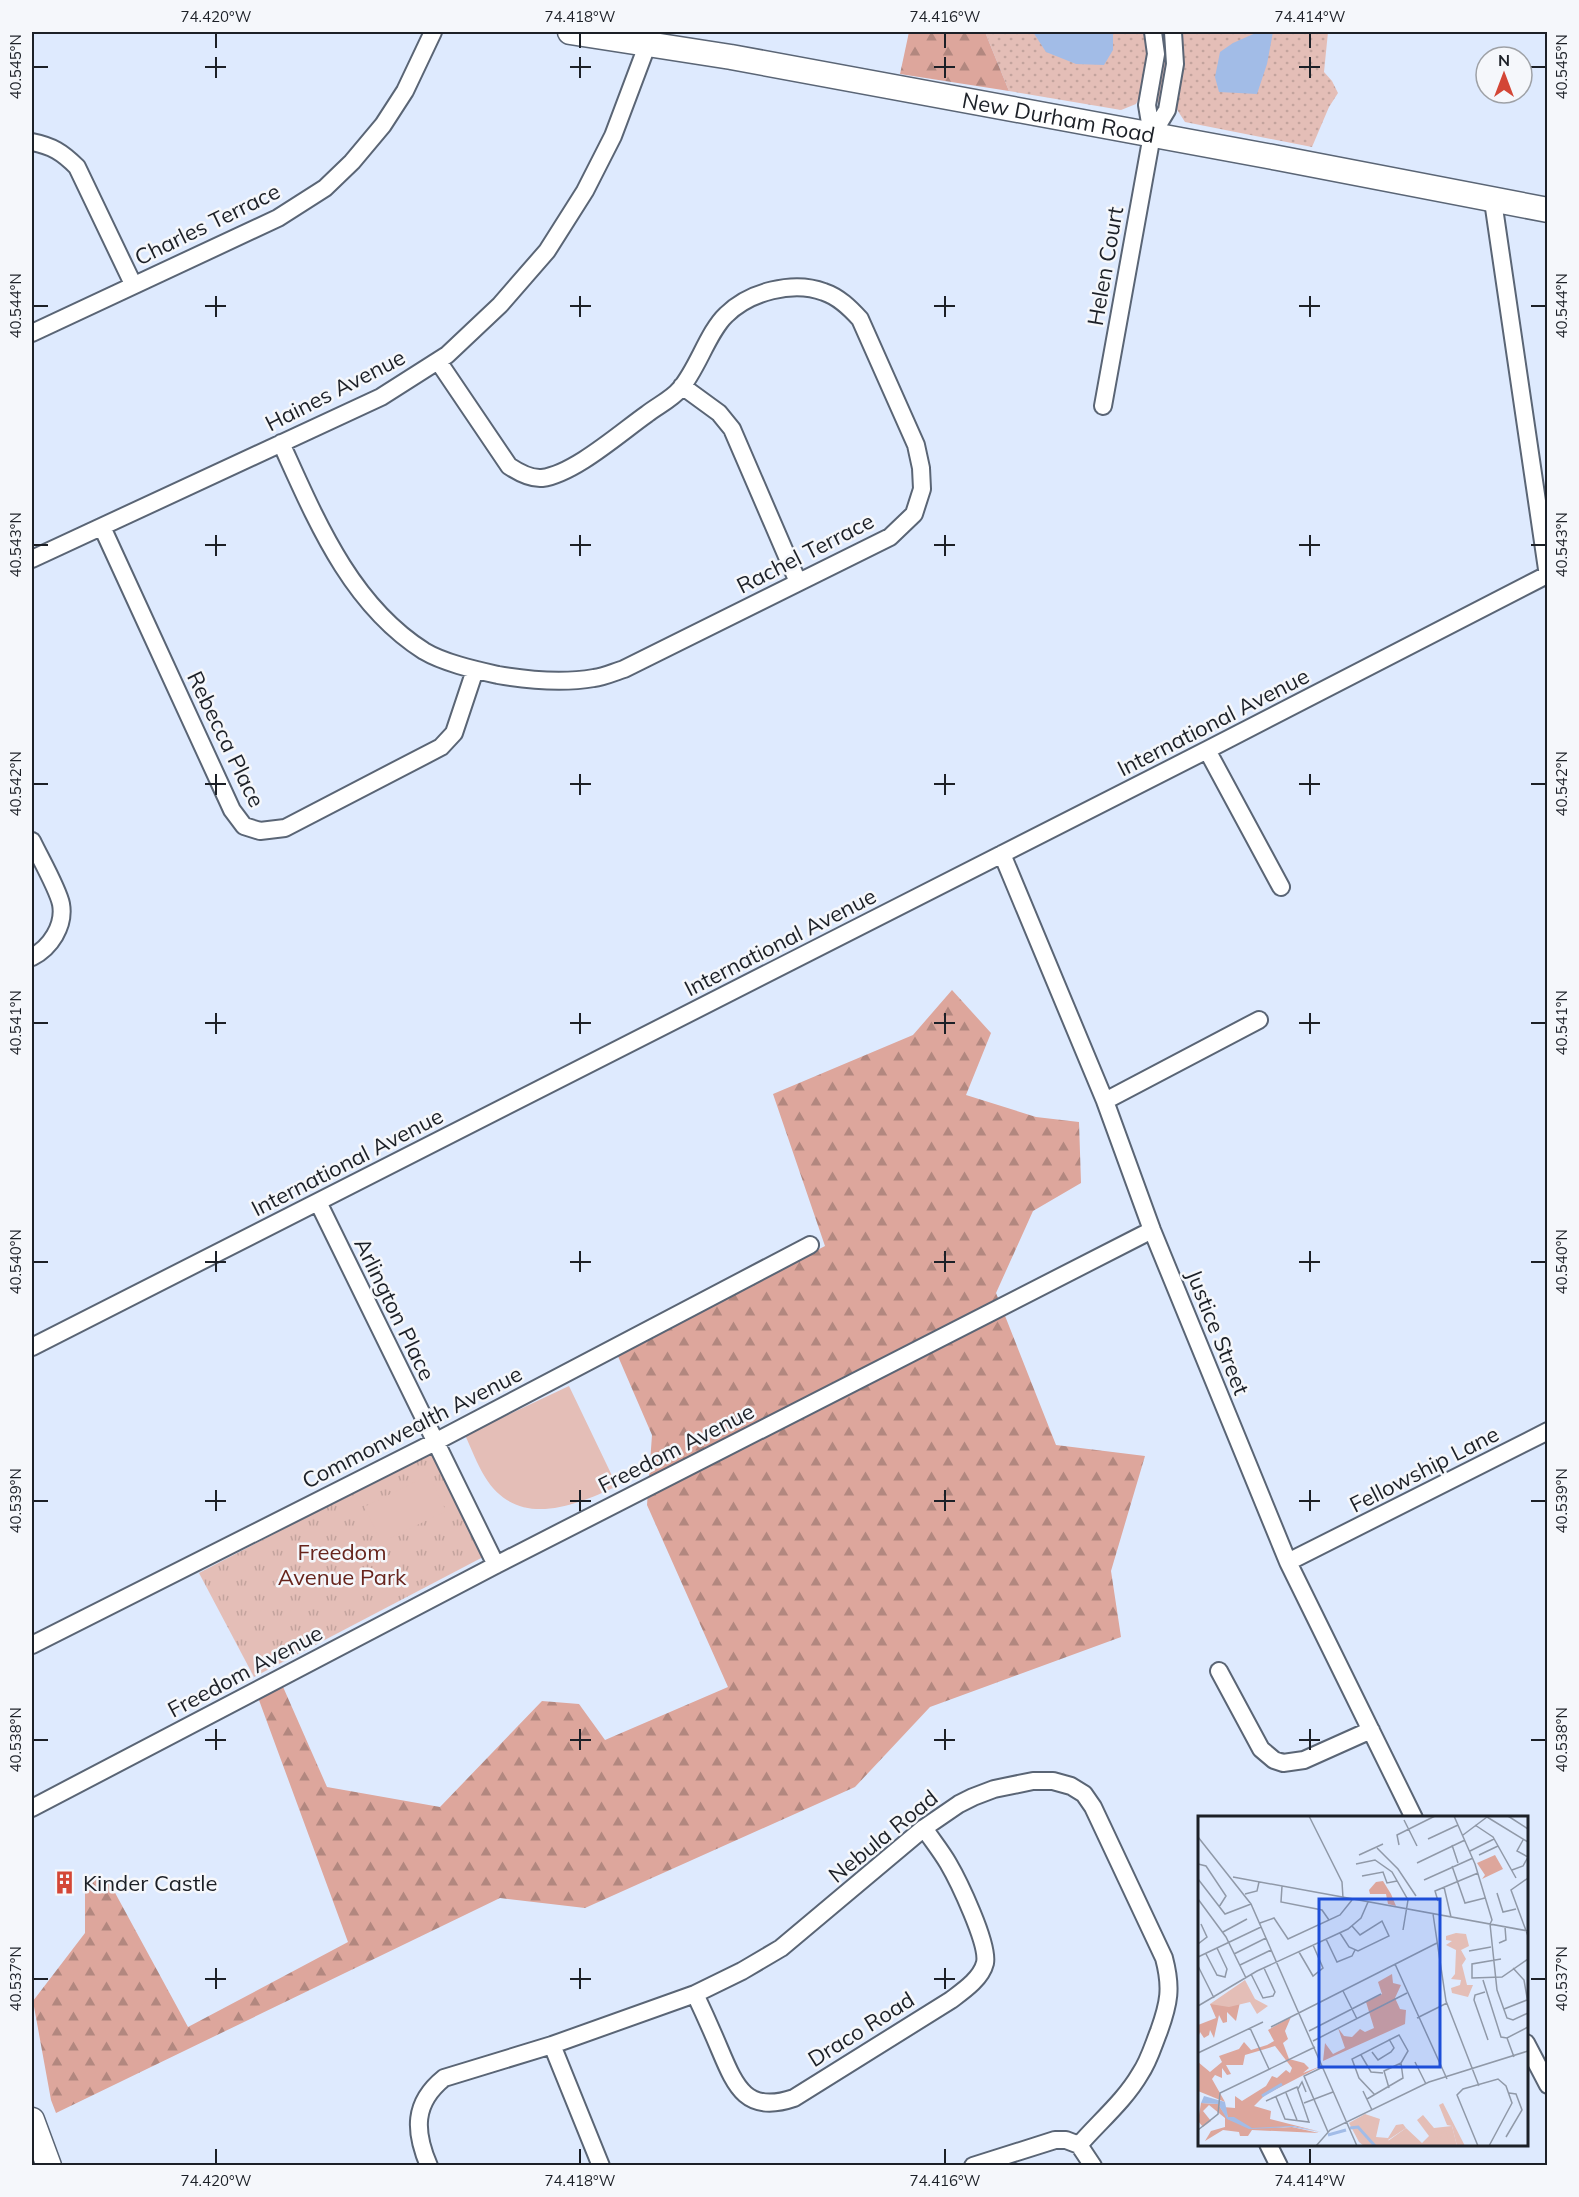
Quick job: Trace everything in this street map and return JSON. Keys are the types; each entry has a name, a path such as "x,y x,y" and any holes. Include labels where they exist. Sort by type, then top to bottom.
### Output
{"main road":[{"name":"New Durham Road","path":"570,32 648,43 1548,210"},
{"path":"32,2120 49,2166"}],"street":[{"name":"Charles Terrace","path":"32,333 278,218 325,188 352,162 383,125 405,91 433,32"},
{"path":"1152,135 1147,105 1156,54 1153,32"},
{"path":"1152,135 1167,110 1175,64 1173,32"},
{"name":"Haines Avenue","path":"32,560 381,397 447,355 500,305 547,251 585,191 613,136 648,43"},
{"name":"Helen Court","path":"1103,406 1152,135"},
{"path":"32,142 62,152 77,166 133,284"},
{"path":"1493,201 1547,576"},
{"name":"Rachel Terrace","path":"281,443 317,524 341,565 365,598 393,628 426,652 475,670 516,678 552,680 594,678 624,669 890,537 914,514 922,489 916,445 860,320 847,305 824,292 810,289 787,289 768,292 745,300 724,316 679,390 576,464 555,475 539,478 522,474 509,466 438,361"},
{"path":"682,386 720,413 732,429 798,582"},
{"name":"Rebecca Place","path":"102,527 232,810 244,826 260,831 285,828 441,747 454,733 475,670"},
{"name":"International Avenue","path":"32,1347 1547,576"},
{"path":"1208,750 1281,887"},
{"path":"32,841 61,903 61,913 53,940 40,953 32,957"},
{"name":"Justice Street","path":"1002,854 1105,1101 1152,1230 1288,1562 1413,1816"},
{"path":"1105,1101 1259,1020"},
{"name":"Arlington Place","path":"318,1202 496,1565"},
{"name":"Freedom Avenue","path":"32,1808 496,1565 1152,1230"},
{"name":"Commonwealth Avenue","path":"32,1645 435,1442 810,1245"},
{"name":"Fellowship Lane","path":"1288,1562 1548,1431"},
{"path":"1220,1671 1261,1749 1274,1760 1283,1763 1304,1760 1371,1730"},
{"name":"Nebula Road","path":"429,2166 421,2147 418,2130 419,2115 432,2088 444,2078 552,2045 695,1994 781,1948 924,1828 959,1804 994,1789 1033,1781 1053,1781 1071,1786 1084,1794 1093,1807 1164,1958 1170,1989 1164,2018 1148,2060 1139,2076 1079,2145"},
{"name":"Draco Road","path":"695,1994 734,2082 748,2096 769,2103 794,2098 951,2000 979,1975 985,1963 985,1950 980,1933 950,1866 924,1828"},
{"path":"552,2045 601,2166"},
{"path":"1528,2045 1548,2085"},
{"path":"973,2166 1055,2140 1066,2140 1079,2145 1093,2166"},
{"path":"1269,2146 1279,2166"}],"green space":[{"path":"909,32 985,32 1009,91 900,74"},
{"path":"985,32 1145,32 1147,69 1140,96 1136,104 1121,110 1009,91"},
{"path":"1161,32 1168,32 1168,67 1161,103 1158,104 1156,98"},
{"path":"1179,32 1328,32 1324,72 1338,93 1329,107 1312,147 1185,122 1176,108"},
{"path":"952,990 991,1033 966,1095 1036,1117 1079,1122 1081,1183 1033,1211 996,1293 1056,1445 1145,1456 1111,1571 1121,1637 930,1707 855,1787 585,1908 500,1898 56,2113 51,2100 33,2001 85,1933 85,1878 107,1878 188,2027 348,1942 256,1692 280,1680 327,1787 440,1807 542,1701 579,1704 605,1740 728,1687 647,1505 652,1435 617,1354 825,1246 773,1094 913,1035"},
{"path":"569,1386 617,1486 582,1501 546,1509 529,1508 513,1503 498,1493 485,1477 465,1435"},
{"name":"Freedom Avenue Park","path":"431,1452 485,1556 254,1677 199,1573"},
{"path":"429,1475 446,1511 382,1542 364,1507"}],"water":[{"path":"1033,32 1113,32 1113,50 1104,65 1076,64 1046,52"},
{"path":"1258,32 1273,32 1267,64 1257,94 1219,92 1215,77 1220,52 1233,43"}],"place":[{"name":"Kinder Castle","path":"65,1883"}]}
